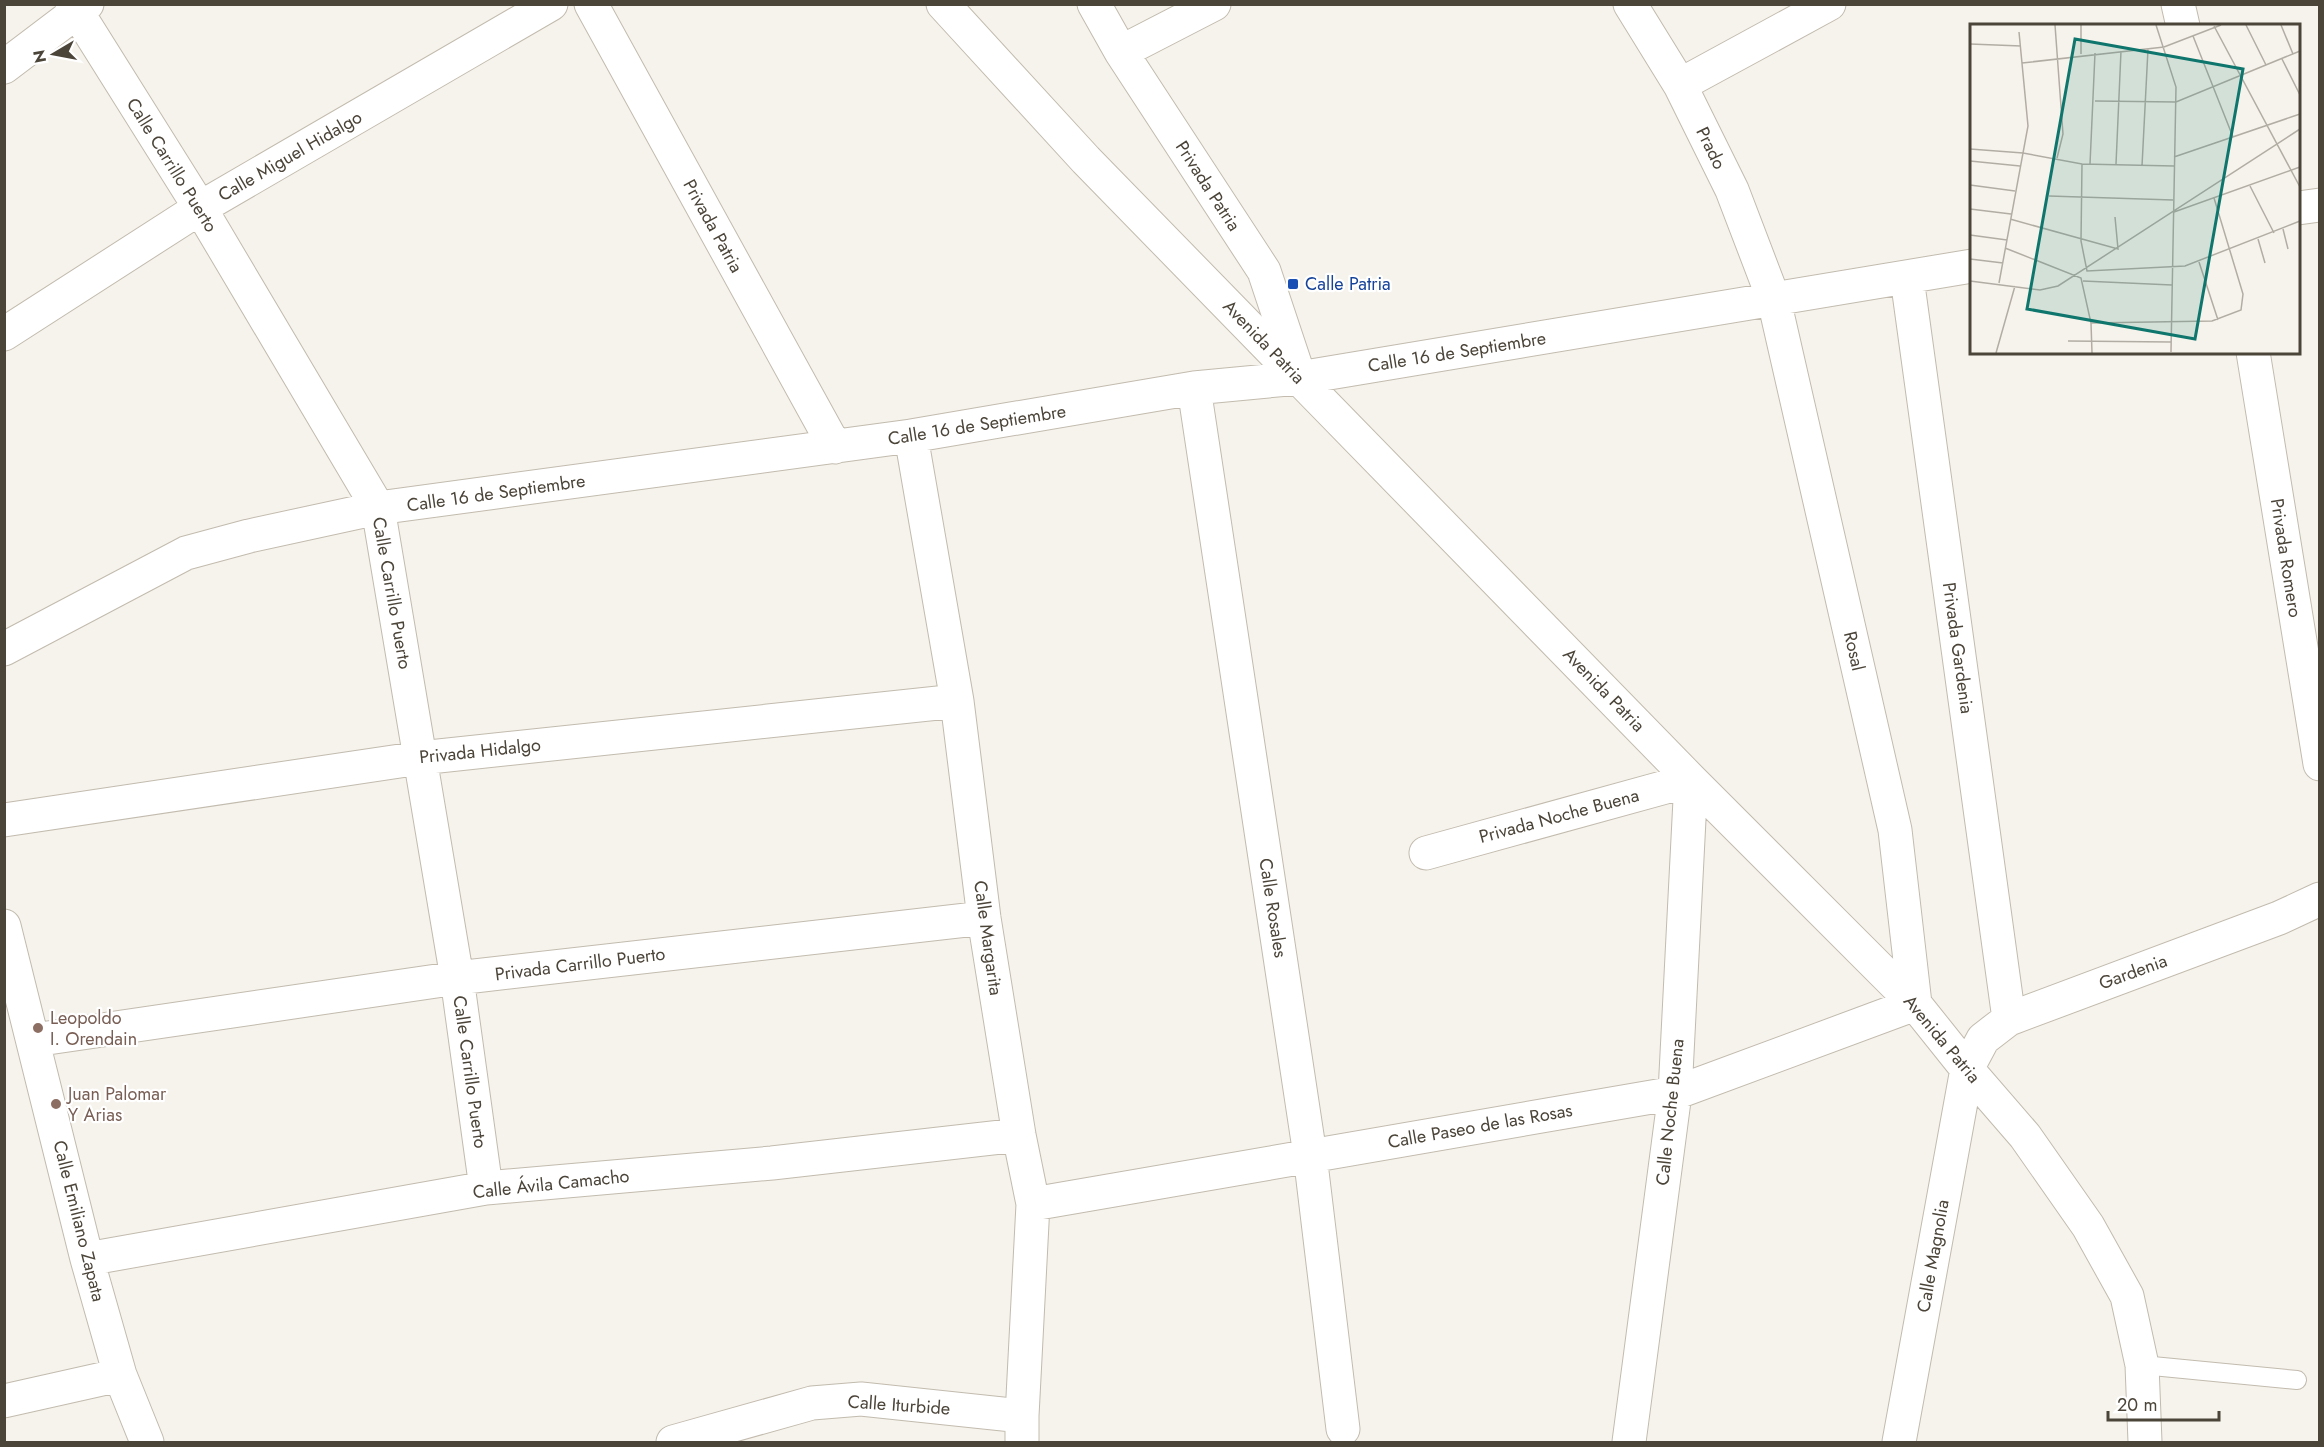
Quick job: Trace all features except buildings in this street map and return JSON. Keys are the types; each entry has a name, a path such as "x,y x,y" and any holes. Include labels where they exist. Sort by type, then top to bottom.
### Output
{"street":[{"name":"Calle Miguel Hidalgo","path":"4,334 200,208 551,4"},
{"name":"Privada Patria","path":"591,4 835,447"},
{"name":"Avenida Patria","path":"944,4 1086,160 1691,780 1915,1004 2025,1136 2088,1226 2127,1296 2142,1365 2145,1443"},
{"name":"Privada Patria","path":"1094,4 1120,52 1264,271 1299,378"},
{"path":"1120,52 1214,4"},
{"name":"Prado","path":"1630,4 1680,85 1732,190 1774,300"},
{"path":"1680,85 1829,4"},
{"path":"2178,4 2183,24"},
{"name":"Calle Carrillo Puerto","path":"79,7 378,508 457,978 486,1188"},
{"path":"4,67 79,7"},
{"path":"2300,208 2319,205"},
{"name":"Calle 16 de Septiembre","path":"4,649 186,553 249,536 378,508 911,436 1194,388 1299,378 1970,266"},
{"name":"Privada Gardenia","path":"1907,278 2009,1018"},
{"name":"Rosal","path":"1774,300 1895,830 1915,1004"},
{"name":"Privada Romero","path":"2253,354 2319,764"},
{"name":"Calle Rosales","path":"1194,388 1310,1155 1343,1429"},
{"name":"Calle Margarita","path":"911,436 957,701 984,918 1019,1135 1034,1204 1022,1429"},
{"name":"Privada Hidalgo","path":"4,820 420,758 957,701"},
{"name":"Privada Noche Buena","path":"1426,853 1691,780"},
{"name":"Calle Noche Buena","path":"1629,1443 1675,1093 1691,780"},
{"name":"Gardenia","path":"1967,1069 1983,1039 2009,1018 2279,918 2319,899"},
{"name":"Privada Carrillo Puerto","path":"34,1040 457,978 984,918"},
{"name":"Calle Emiliano Zapata","path":"4,926 87,1259 120,1375 147,1443"},
{"name":"Calle Paseo de las Rosas","path":"1034,1204 1675,1093 1915,1004"},
{"name":"Calle Magnolia","path":"1899,1443 1967,1069"},
{"name":"Calle Ávila Camacho","path":"87,1259 486,1188 772,1163 1019,1135"},
{"path":"4,1401 120,1375"},
{"name":"Calle Iturbide","path":"673,1443 812,1403 861,1399 1022,1429"}],"lane":[{"path":"2142,1365 2298,1380"}],"place":[{"name":"Calle Patria","path":"1293,284"},
{"name":"Leopoldo I. Orendain","path":"38,1028"},
{"name":"Juan Palomar Y Arias","path":"56,1104"}]}
